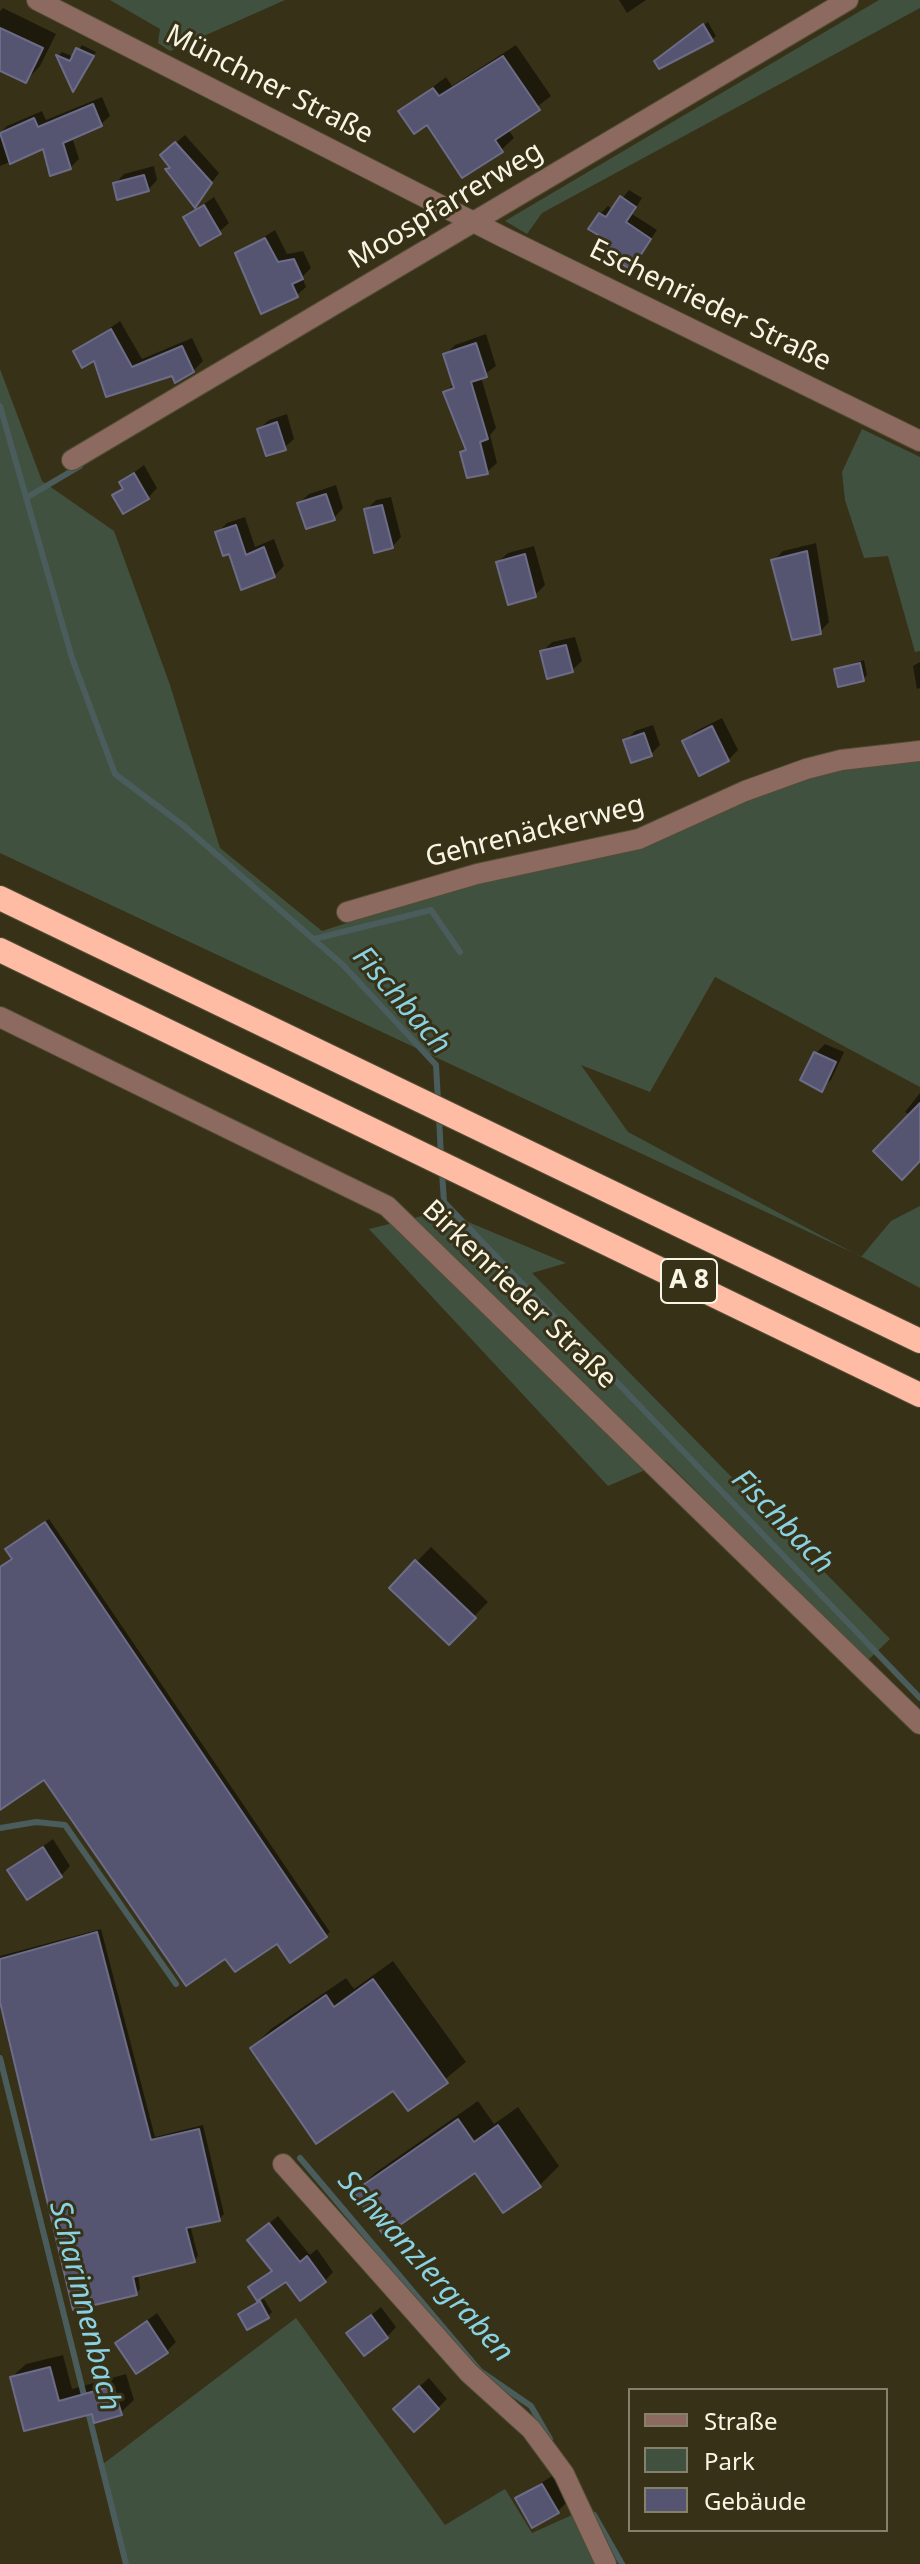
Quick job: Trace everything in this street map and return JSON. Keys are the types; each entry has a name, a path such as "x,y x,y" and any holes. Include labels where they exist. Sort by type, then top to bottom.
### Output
{"highway":[{"name":"A 8","path":"0,898 920,1341"},
{"name":"A 8","path":"0,950 920,1395"}],"street":[{"name":"Münchner Straße","path":"37,0 476,222"},
{"name":"Moospfarrerweg","path":"72,460 848,0"},
{"name":"Eschenrieder Straße","path":"476,222 920,441"},
{"name":"Gehrenäckerweg","path":"347,912 477,874 639,839 806,769 841,760 920,751"},
{"name":"Birkenrieder Straße","path":"0,1017 387,1206 920,1724"},
{"path":"283,2164 469,2373 531,2429 564,2474 606,2564"}],"green space":[{"path":"110,0 285,0 170,51 158,43 160,29"},
{"path":"879,0 920,0 920,8 542,213 527,234 505,221"},
{"path":"0,369 42,481 114,531 170,685 220,848 322,931 807,775 920,758 920,1087 715,977 650,1092 581,1065 628,1132 854,1253 0,853"},
{"path":"862,429 920,457 920,651 915,652 888,556 864,558 845,500 842,472"},
{"path":"920,1206 920,1288 861,1257 891,1221"},
{"path":"442,1211 566,1263 532,1273 890,1639 867,1661 666,1461 608,1486 369,1229"},
{"path":"296,2318 445,2525 505,2489 532,2533 572,2515 596,2564 127,2564 103,2464"}],"building":[{"path":"703,24 713,41 659,69 654,61"},
{"path":"0,28 43,48 26,83 0,71"},
{"path":"76,48 94,56 73,92 56,55 70,61"},
{"path":"503,56 540,110 495,140 503,152 462,178 427,125 414,134 398,111 433,88 439,96"},
{"path":"93,104 102,126 63,143 71,169 50,176 43,149 10,164 0,133 34,118 38,127"},
{"path":"175,142 212,183 195,208 165,169 170,168 160,155"},
{"path":"144,175 149,191 117,200 113,183"},
{"path":"620,196 636,207 626,222 651,239 631,270 603,252 610,242 588,229 599,213 606,217"},
{"path":"204,205 221,234 200,246 183,217"},
{"path":"265,238 278,262 294,259 303,279 292,284 298,297 261,314 235,253"},
{"path":"111,329 132,367 182,346 194,372 175,383 172,376 106,397 94,361 82,368 73,351"},
{"path":"476,343 487,377 471,382 488,439 480,442 488,474 467,478 460,452 466,450 443,392 454,388 443,354"},
{"path":"277,422 286,450 266,456 257,429"},
{"path":"134,473 149,499 123,514 112,495 123,489 119,482"},
{"path":"326,494 335,520 306,529 297,503"},
{"path":"382,505 393,548 374,553 364,509"},
{"path":"236,525 246,555 264,547 275,577 241,590 229,554 223,556 215,532"},
{"path":"807,551 821,634 792,640 771,560"},
{"path":"525,554 536,597 508,605 496,562"},
{"path":"566,645 573,672 547,679 540,651"},
{"path":"860,663 864,681 838,687 834,669"},
{"path":"712,726 729,761 699,776 682,741"},
{"path":"644,733 652,756 631,763 623,740"},
{"path":"814,1052 836,1062 822,1092 800,1080"},
{"path":"920,1103 920,1161 902,1180 873,1151"},
{"path":"45,1522 327,1937 290,1963 277,1944 235,1972 225,1959 186,1986 44,1780 0,1810 0,1567 12,1559 5,1549"},
{"path":"415,1560 476,1618 449,1645 389,1588"},
{"path":"43,1847 62,1877 27,1900 7,1870"},
{"path":"97,1932 151,2140 199,2129 220,2221 186,2228 195,2262 133,2277 137,2295 73,2310 0,2002 0,1959"},
{"path":"373,1979 448,2083 408,2111 393,2091 316,2144 250,2048 326,1995 334,2007"},
{"path":"458,2119 474,2142 498,2125 541,2187 503,2213 475,2173 384,2236 353,2192"},
{"path":"269,2223 300,2262 307,2256 326,2282 300,2301 286,2282 257,2301 248,2287 272,2271 247,2240"},
{"path":"260,2301 269,2318 247,2330 238,2314"},
{"path":"371,2315 388,2338 364,2356 346,2333"},
{"path":"147,2321 168,2353 136,2374 115,2343"},
{"path":"50,2367 59,2401 113,2386 122,2415 94,2423 92,2414 24,2431 10,2377"},
{"path":"419,2386 439,2409 414,2432 393,2409"},
{"path":"542,2484 559,2513 532,2528 515,2498"}],"waterway":[{"name":"Fischbach","path":"0,406 72,658 115,774 184,826 343,965 436,1065 438,1101"},
{"path":"26,498 80,466"},
{"path":"314,939 431,910 460,952"},
{"name":"Fischbach","path":"439,1116 441,1157"},
{"name":"Fischbach","path":"442,1172 444,1202 920,1698"},
{"name":"Schwanzlergraben","path":"0,1828 36,1822 65,1825 176,1984"},
{"name":"Scharinnenbach","path":"0,2058 126,2564"},
{"name":"Schwanzlergraben","path":"300,2158 480,2371 531,2406 550,2439"},
{"name":"Schwanzlergraben","path":"594,2515 622,2564"}]}
